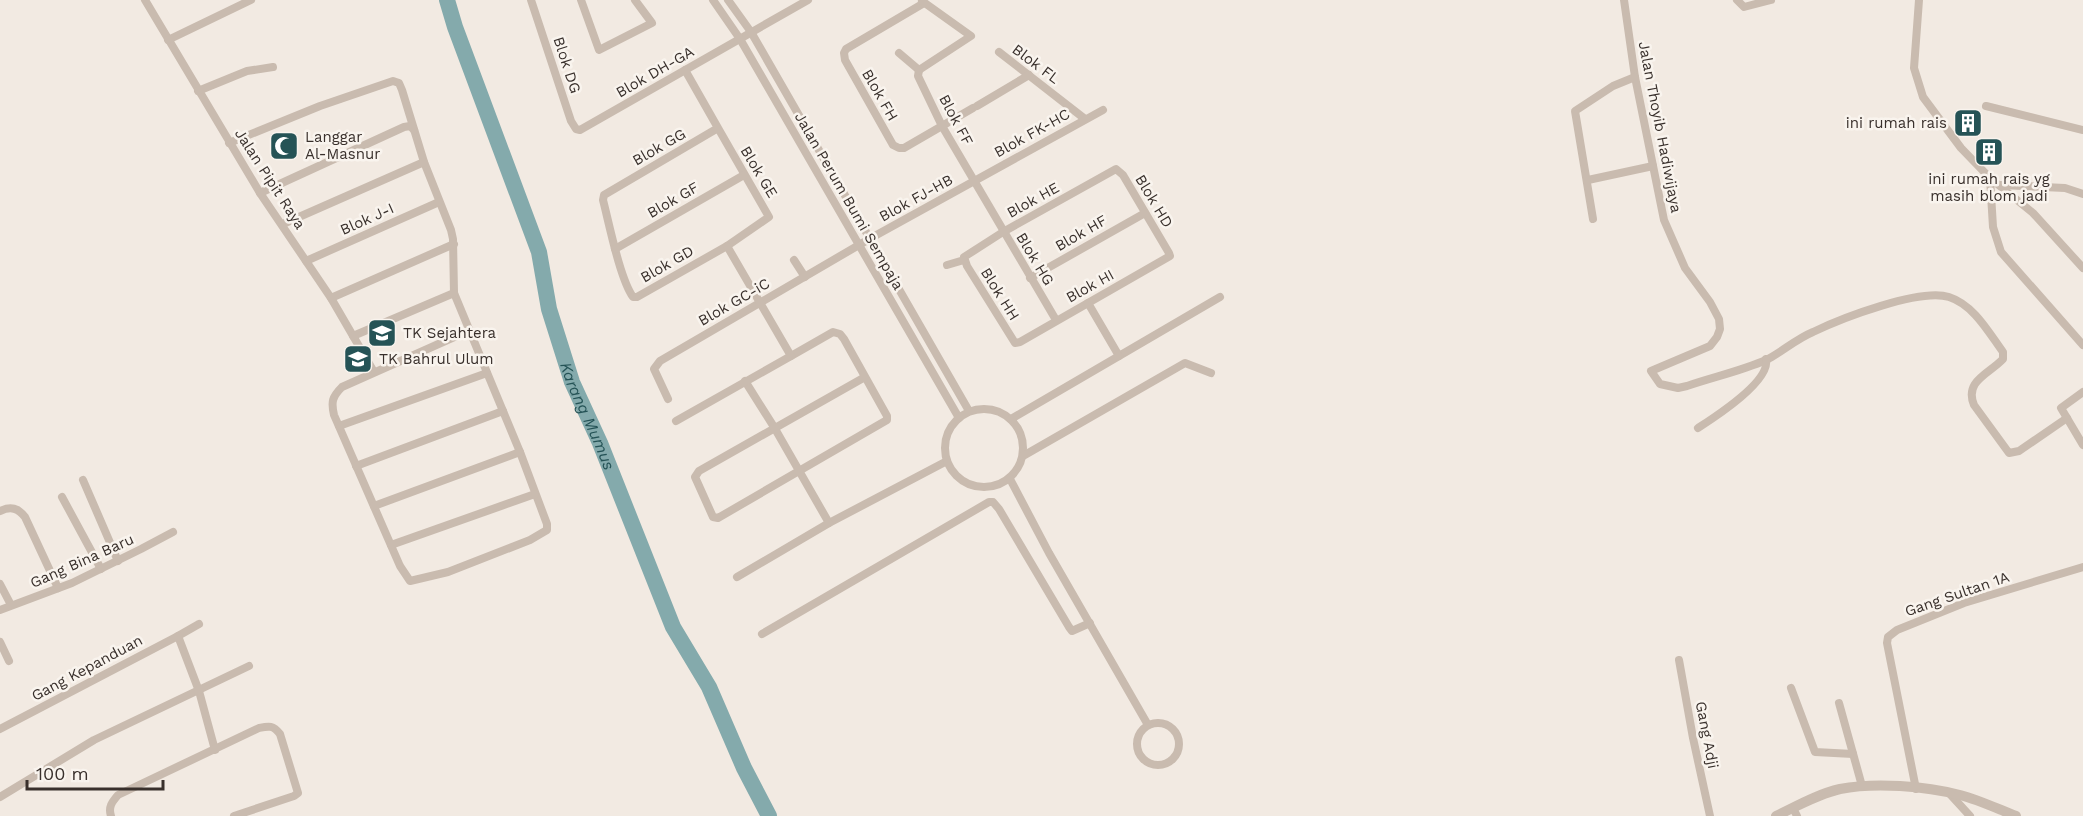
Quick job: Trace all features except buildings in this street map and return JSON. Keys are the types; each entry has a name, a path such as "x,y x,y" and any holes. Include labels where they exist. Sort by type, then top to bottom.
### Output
{"street":[{"name":"Jalan Pipit Raya","path":"145,0 260,193 332,298 374,372"},
{"path":"168,40 251,0"},
{"name":"Blok DG","path":"531,0 573,127 580,130 584,128"},
{"path":"581,0 599,50 652,23 636,0"},
{"name":"Jalan Perum Bumi Sempaja","path":"712,0 740,39 958,418"},
{"name":"Jalan Perum Bumi Sempaja","path":"728,0 751,32 969,411"},
{"name":"Blok DH-GA","path":"584,128 808,0"},
{"name":"Jalan Thoyib Hadiwijaya","path":"1624,0 1635,78 1662,211 1685,268 1715,311 1720,329 1710,346 1652,371 1654,377 1660,384 1678,388 1766,359"},
{"path":"1737,0 1744,8 1771,0"},
{"path":"1919,0 1915,75 1918,88 1931,110 1951,136 1990,178 2033,213 2083,268"},
{"path":"899,52 919,70 971,36 923,2"},
{"name":"Blok FH","path":"923,2 844,51 845,60 893,145 904,148 942,126"},
{"name":"Blok FL","path":"999,52 1085,119"},
{"path":"198,91 247,71 273,67"},
{"path":"685,70 718,128"},
{"name":"Blok FF","path":"919,70 918,76 942,126 974,181"},
{"path":"942,126 1029,75"},
{"path":"1593,219 1588,180 1581,160 1575,109 1613,86 1635,78"},
{"path":"230,143 320,106 395,81 399,83 402,90 424,162 451,230 454,244 454,293 470,330 520,452 547,524 547,530 542,534 448,572 410,581 400,566 356,466 332,403 334,395 342,387 470,330"},
{"path":"1986,106 2083,130"},
{"name":"Blok FK-HC","path":"974,181 1103,110"},
{"path":"260,193 404,127 410,126 414,130"},
{"name":"Blok GE","path":"718,128 769,218 727,246"},
{"name":"Blok GG","path":"615,249 603,200 604,195 718,128"},
{"path":"283,224 424,162"},
{"path":"1588,180 1653,166"},
{"name":"Blok HD","path":"1113,171 1116,169 1120,171 1169,253"},
{"name":"Blok HE","path":"947,265 966,257 1003,232 1113,171"},
{"name":"Blok GF","path":"615,249 744,175"},
{"path":"1990,178 1993,227 2001,252 2083,345"},
{"name":"Blok FJ-HB","path":"859,246 974,181"},
{"name":"Blok HG","path":"974,181 1056,320"},
{"path":"2001,186 2065,188 2083,194"},
{"name":"Blok J-I","path":"306,261 439,202"},
{"name":"Blok HF","path":"1030,278 1145,213"},
{"path":"332,298 454,244"},
{"path":"727,246 790,356"},
{"name":"Blok GD","path":"615,249 631,294 637,297 727,246"},
{"name":"Blok GC-iC","path":"668,399 654,369 655,366 760,302 859,246"},
{"name":"Blok HI","path":"1020,342 1162,262 1170,256 1169,253"},
{"name":"Blok HH","path":"966,257 1013,340 1015,343 1020,342"},
{"path":"794,260 805,277"},
{"path":"353,336 454,293"},
{"path":"1698,428 1726,409 1755,383 1766,370 1766,359 1812,332 1902,301 1927,296 1951,298 1973,313 2003,352 2005,356 1998,364 1974,383 1971,398 2009,453 2019,451 2067,418"},
{"path":"1011,419 1220,297"},
{"path":"1088,303 1119,356"},
{"path":"676,421 836,332 844,339 887,416 887,420 718,518 713,517 708,511 695,475 774,427 865,377"},
{"path":"1023,456 1185,363 1210,374"},
{"path":"339,426 487,373"},
{"path":"745,381 829,523"},
{"path":"2083,392 2061,408 2083,445"},
{"path":"991,409 1002,412 1011,419 1019,429 1023,442 1023,456 1018,469 1010,479 983,488 969,485 958,478 946,461 945,441 950,428 958,418 969,411 991,409"},
{"path":"356,466 503,411"},
{"path":"374,506 520,452"},
{"path":"737,576 829,523 946,461"},
{"path":"1010,479 1049,553 1148,725"},
{"path":"83,480 118,561"},
{"path":"391,545 535,494"},
{"path":"62,497 101,569"},
{"path":"762,634 989,502 993,502 999,509 1072,631 1090,623"},
{"path":"0,511 11,507 17,509 25,517 58,588"},
{"name":"Gang Bina Baru","path":"0,610 101,569 173,532"},
{"name":"Gang Sultan 1A","path":"1916,789 1887,643 1888,637 1897,630 1964,603 2083,567"},
{"path":"0,584 11,605"},
{"name":"Gang Kepanduan","path":"0,729 199,624"},
{"path":"178,636 199,691 215,750"},
{"path":"0,642 9,661"},
{"name":"Gang Adji","path":"1679,660 1691,730 1710,816"},
{"path":"0,796 94,740 249,666"},
{"path":"1791,688 1815,752 1853,754"},
{"path":"1839,703 1862,786"},
{"path":"1164,723 1177,733 1179,749 1169,762 1161,765 1153,764 1140,754 1137,747 1138,738 1148,725 1164,723"},
{"path":"111,816 111,802 118,795 259,728 274,727 280,734 298,793 234,816"},
{"path":"1776,816 1795,812 1839,789 1862,786 1916,789 1962,795 2016,816"},
{"path":"1949,793 1970,816"}],"waterway":[{"name":"Karang Mumus","path":"447,0 539,252 549,309 572,382 600,443 673,627 709,687 744,768 769,816"}],"place":[{"name":"ini rumah rais","path":"1968,123"},
{"name":"Langgar Al-Masnur","path":"284,146"},
{"name":"ini rumah rais yg masih blom jadi","path":"1989,152"},
{"name":"TK Sejahtera","path":"382,333"},
{"name":"TK Bahrul Ulum","path":"358,359"}]}
